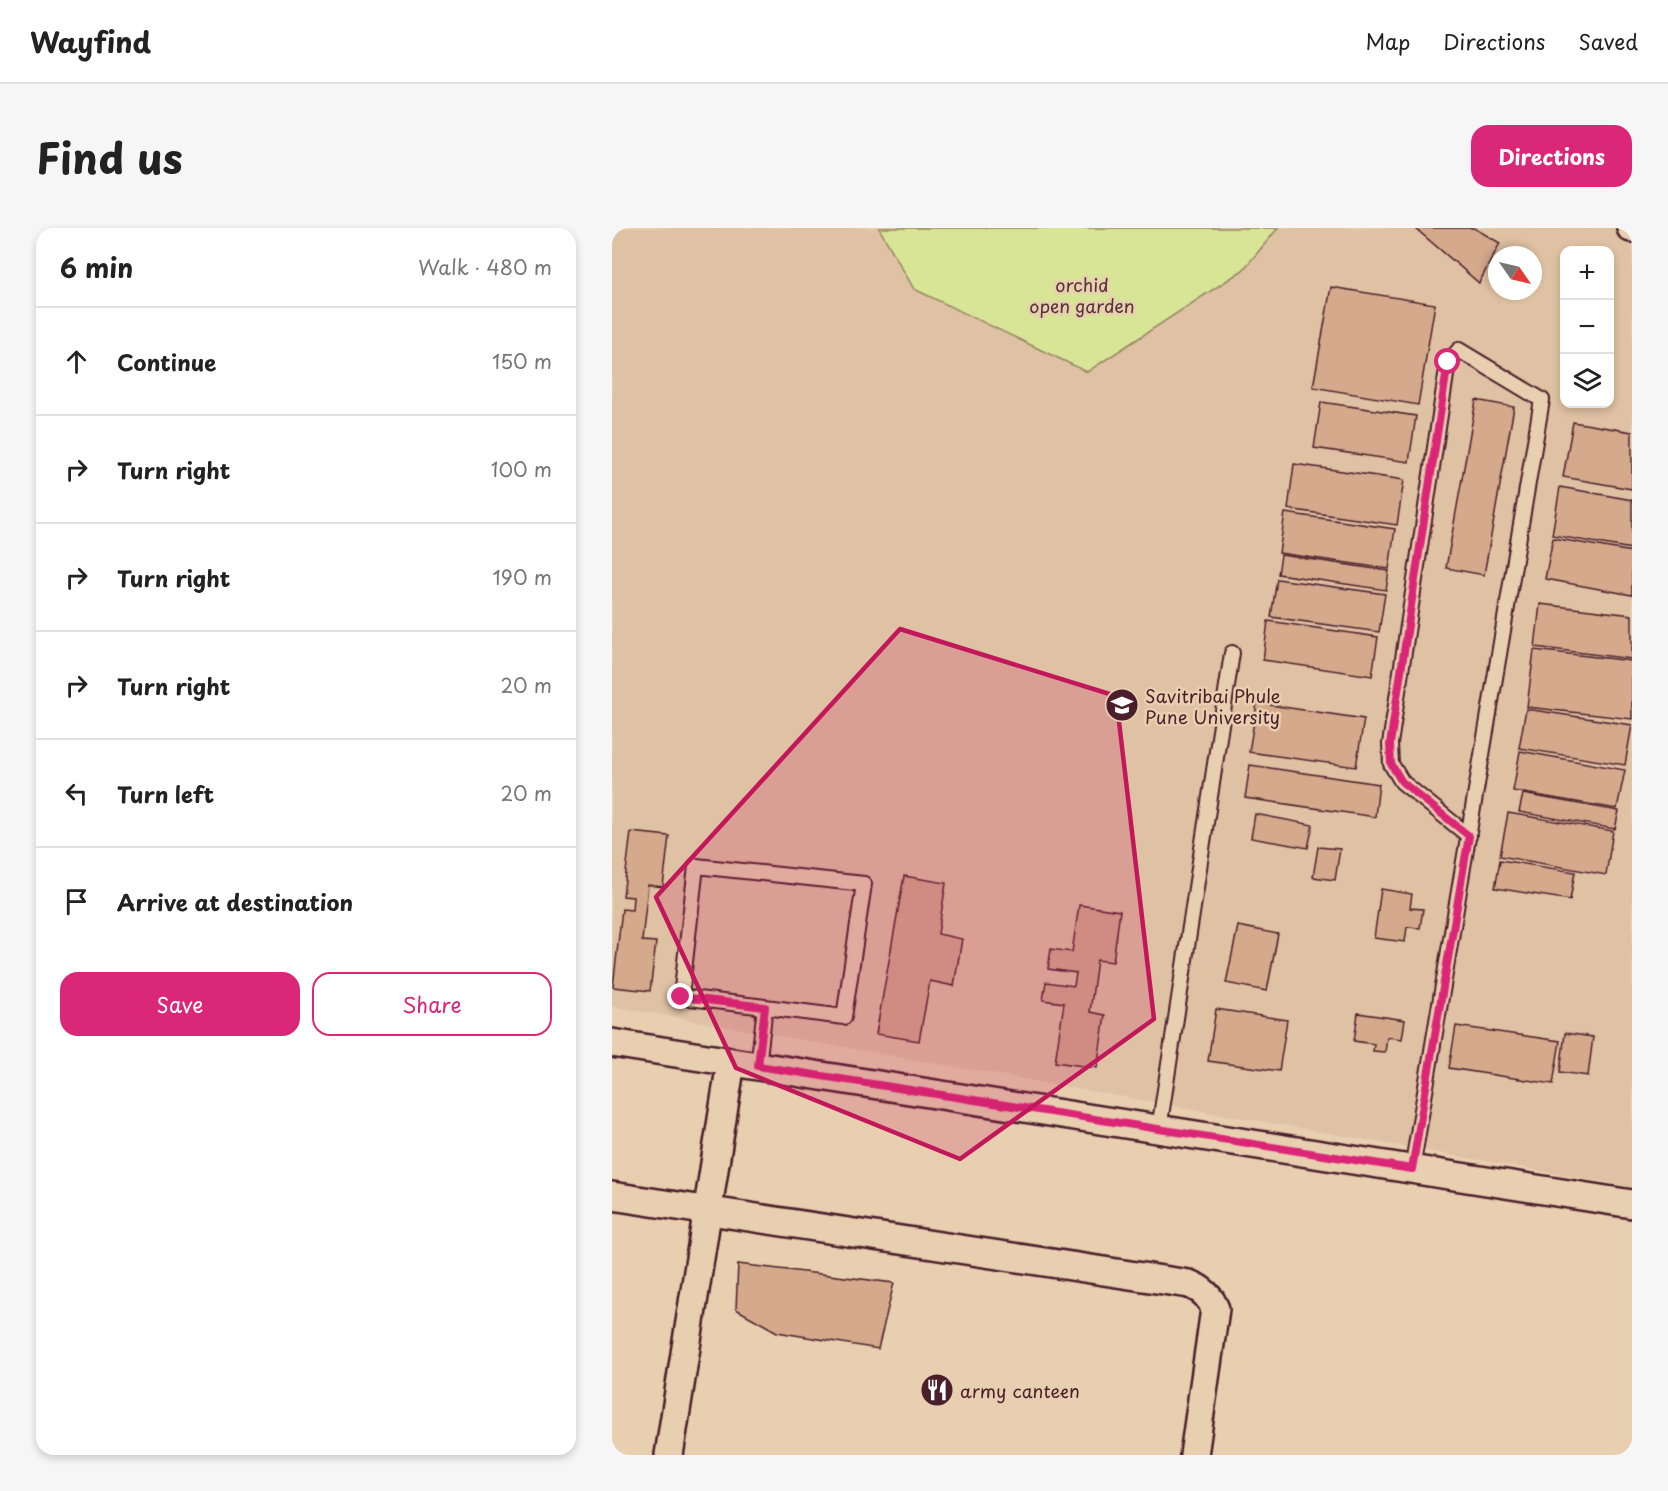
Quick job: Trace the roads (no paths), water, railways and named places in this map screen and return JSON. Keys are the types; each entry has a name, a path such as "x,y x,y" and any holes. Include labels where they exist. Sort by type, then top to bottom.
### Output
{"street":[{"path":"612,1043 1632,1204"},
{"path":"669,1455 731,1062"},
{"path":"612,1196 1198,1287 1211,1300 1215,1309 1194,1455"}],"lane":[{"path":"1412,1169 1469,836 1542,400 1459,350 1448,362 1390,744 1391,764 1402,782 1469,836"},
{"path":"1159,1129 1233,653"},
{"path":"696,866 864,884 844,1017 765,1007 681,997 696,866"},
{"path":"758,1066 765,1007"}],"place":[{"name":"Savitribai Phule Pune University","path":"1122,705"},
{"name":"army canteen","path":"937,1390"}],"park label":[{"name":"orchid open garden","path":"1082,294"}]}
